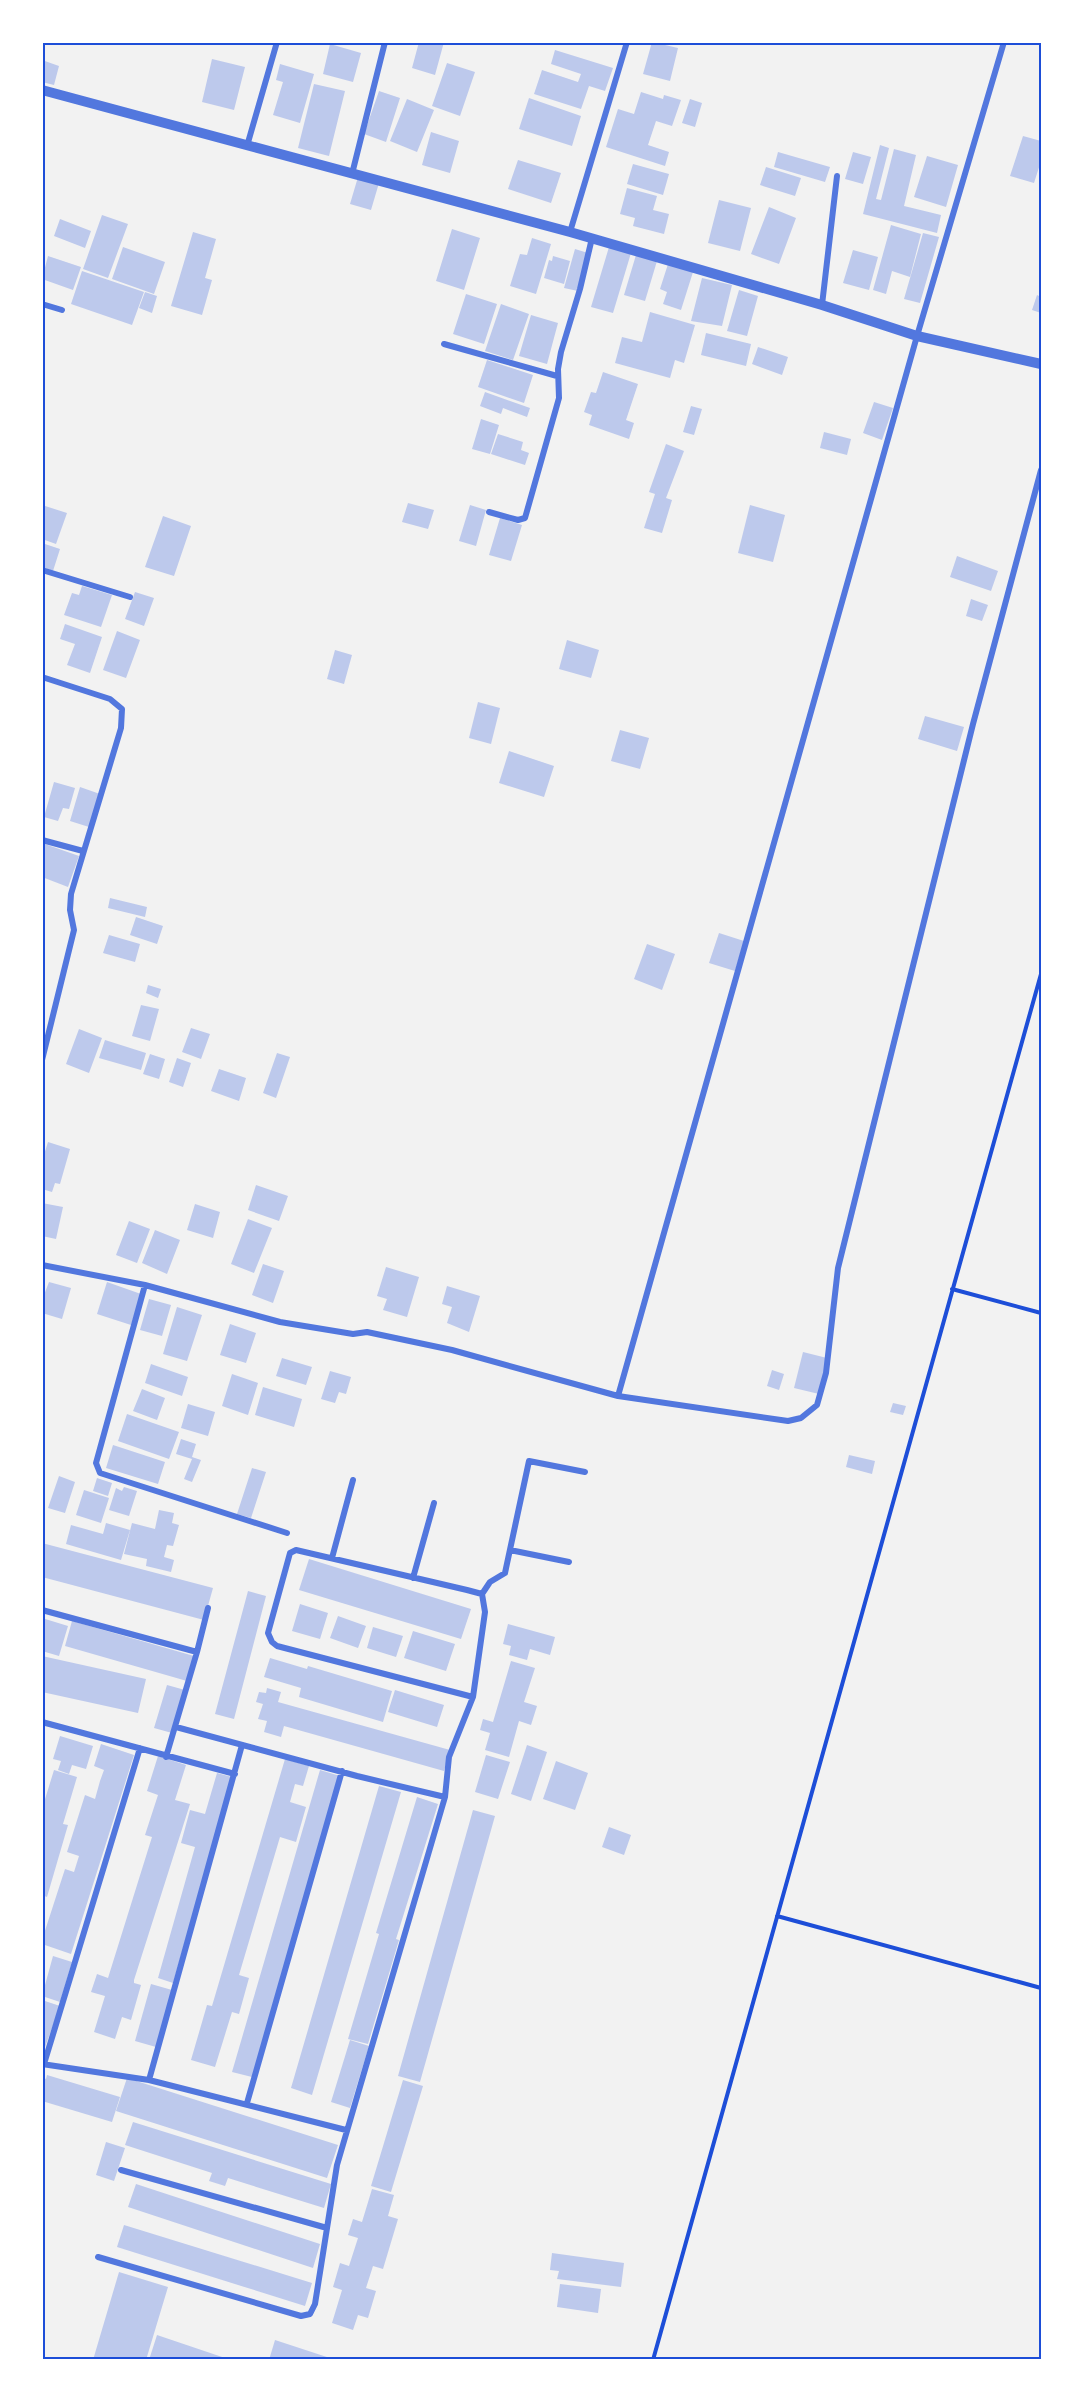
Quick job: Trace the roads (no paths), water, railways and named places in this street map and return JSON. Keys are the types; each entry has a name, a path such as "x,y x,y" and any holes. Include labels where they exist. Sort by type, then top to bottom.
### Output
{"street":[{"path":"247,146 277,42"},
{"path":"352,174 385,42"},
{"path":"570,232 627,42"},
{"path":"618,1396 917,336 1004,42"},
{"path":"42,90 592,238 822,305 917,336 1041,364"},
{"path":"822,305 837,176"},
{"path":"489,512 518,520 525,518 559,398 557,376 565,336 580,289 592,238"},
{"path":"42,304 62,310"},
{"path":"444,344 557,376"},
{"path":"42,1266 145,1285 280,1322 353,1334 367,1332 452,1350 618,1396 788,1421 801,1418 817,1405 830,1355 838,1268 970,736 1041,470"},
{"path":"42,570 130,597"},
{"path":"42,677 110,699 122,709 121,728 71,894 70,910 74,930 42,1060"},
{"path":"42,840 83,851"},
{"path":"145,1285 96,1463 100,1473 287,1533"},
{"path":"98,2257 301,2316 310,2314 315,2304 337,2165 346,2130 445,1797 449,1757 473,1697 485,1612 482,1594 490,1582 505,1573 529,1461 585,1472"},
{"path":"332,1558 353,1480"},
{"path":"413,1578 435,1503"},
{"path":"473,1697 277,1646 268,1634 290,1553 296,1550 482,1594"},
{"path":"510,1550 569,1562"},
{"path":"166,1757 208,1608"},
{"path":"42,1610 197,1652"},
{"path":"42,1722 235,1774"},
{"path":"176,1727 445,1797"},
{"path":"149,2080 242,1745"},
{"path":"140,1748 43,2064 149,2080 248,2103 346,2130"},
{"path":"248,2103 342,1771"},
{"path":"121,2170 327,2228"}]}
